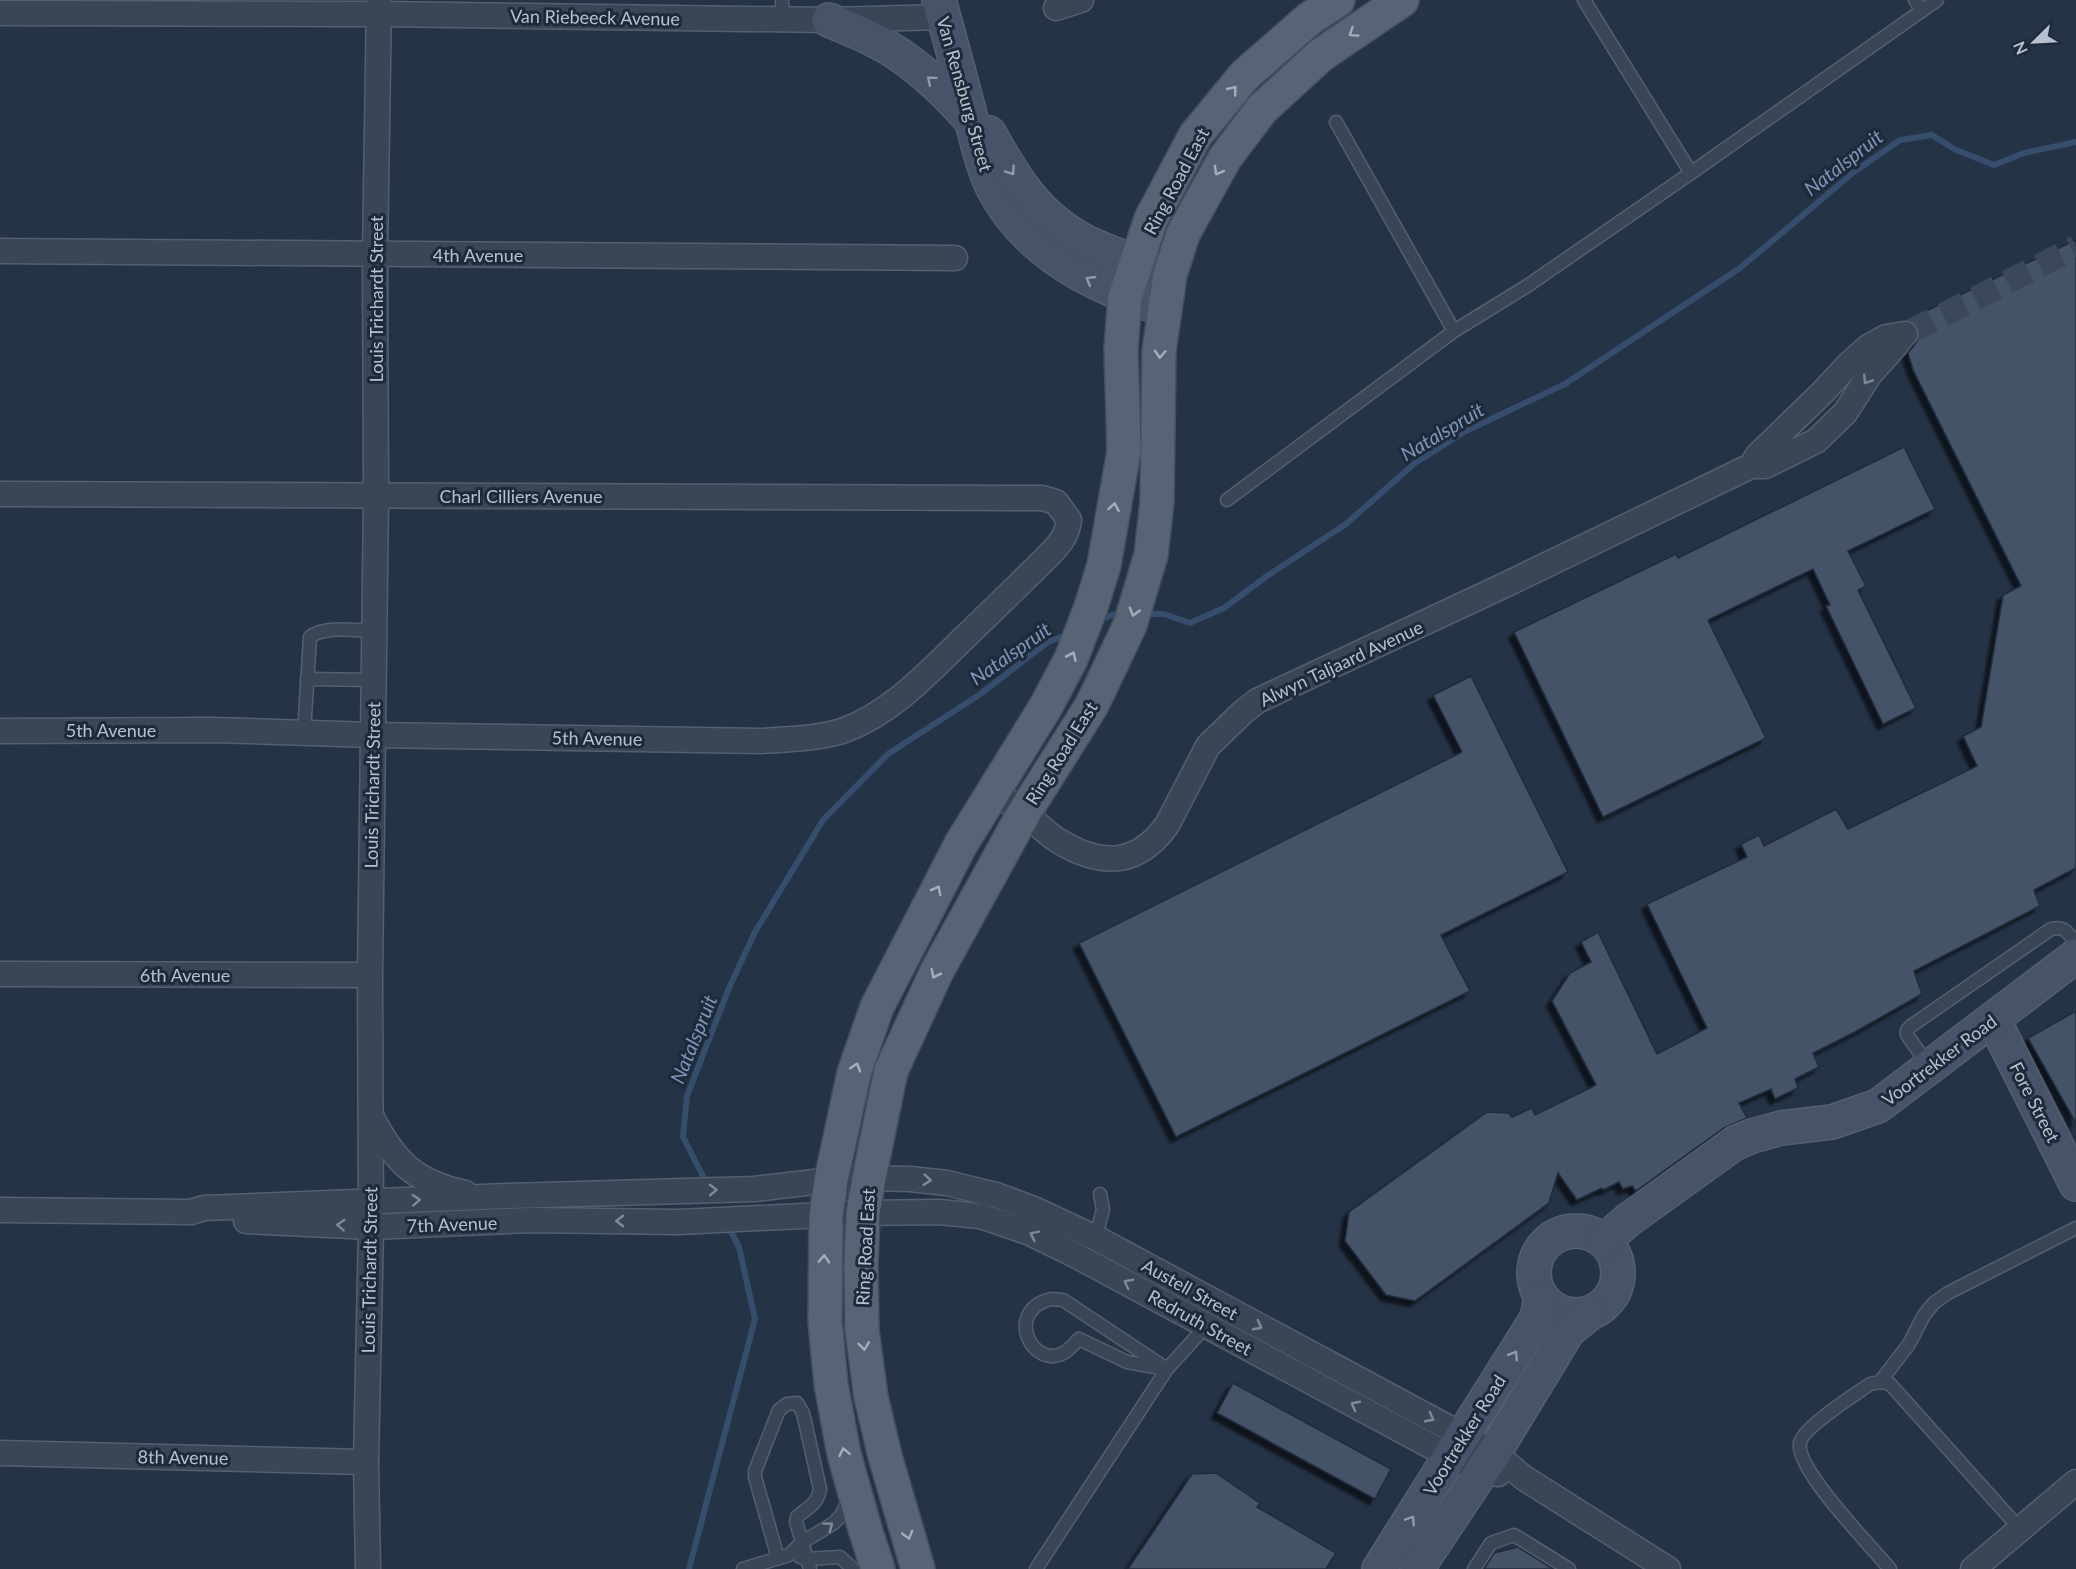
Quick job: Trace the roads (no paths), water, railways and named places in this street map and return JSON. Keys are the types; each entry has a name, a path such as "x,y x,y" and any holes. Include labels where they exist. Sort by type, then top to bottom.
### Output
{"main road":[{"name":"Ring Road East","path":"878,1569 844,1454 831,1384 825,1321 826,1216 831,1180 854,1073 877,1007 961,844 1045,708 1071,659 1091,607 1104,565 1124,451 1121,348 1125,297 1151,219 1195,136 1245,75 1309,20 1338,0"},
{"name":"Ring Road East","path":"918,1569 885,1456 871,1397 862,1330 863,1213 891,1071 937,971 1024,813 1092,705 1130,625 1150,555 1157,502 1160,351 1164,309 1170,275 1183,234 1225,158 1262,109 1321,55 1402,0"}],"street":[{"path":"1056,8 1081,0"},
{"name":"Van Riebeeck Avenue","path":"0,13 379,7 783,10 829,20 941,9"},
{"name":"Louis Trichardt Street","path":"368,1569 366,1462 371,1227 370,975 379,7"},
{"name":"Van Rensburg Street","path":"941,9 981,158 993,189 1010,214 1033,240 1068,267 1096,284 1125,297 1164,309"},
{"path":"829,20 878,41 913,64 944,91 972,122"},
{"path":"962,84 1006,165 1030,199 1061,228 1088,243 1170,275"},
{"name":"4th Avenue","path":"0,251 955,258"},
{"name":"Alwyn Taljaard Avenue","path":"993,791 1055,839 1077,851 1099,859 1118,859 1137,852 1159,837 1208,747 1257,701 1751,466 1765,466 1816,441 1845,413 1870,374 1907,333 1886,337 1868,347 1758,455 1751,466"},
{"path":"1796,419 1845,413"},
{"name":"Charl Cilliers Avenue","path":"0,494 1042,498"},
{"name":"5th Avenue","path":"0,731 214,730 373,735 761,741 818,737 866,720 894,702 934,667 1059,545 1068,531 1069,520 1056,502 1042,498"},
{"name":"Voortrekker Road","path":"1604,1241 1657,1198 1735,1143 1781,1128 1832,1122 1878,1106 2076,957"},
{"name":"6th Avenue","path":"0,974 370,975"},
{"name":"Fore Street","path":"1993,1019 2076,1185"},
{"path":"370,1114 389,1149 415,1174 455,1191 483,1197"},
{"name":"Austell Street","path":"754,1189 869,1178 910,1179 968,1187 1036,1210 1096,1238 1214,1316"},
{"name":"7th Avenue","path":"0,1210 191,1212 204,1208 754,1189"},
{"name":"7th Avenue","path":"191,1212 204,1219 371,1227 530,1220 678,1222 758,1218"},
{"name":"Redruth Street","path":"758,1218 939,1212 980,1216 1030,1233 1087,1261 1214,1316 1457,1446"},
{"path":"1571,1230 1589,1232 1604,1241 1615,1255 1619,1273 1615,1290 1605,1304 1590,1313 1572,1315 1555,1310 1541,1298 1534,1281 1534,1263 1541,1247 1554,1235 1571,1230"},
{"name":"Voortrekker Road","path":"1379,1569 1537,1318 1541,1298"},
{"name":"Voortrekker Road","path":"1417,1569 1488,1462 1568,1331 1590,1313"},
{"path":"1457,1446 1524,1478 1668,1569"},
{"name":"8th Avenue","path":"0,1453 366,1462"},
{"path":"1973,1569 2076,1482"}],"lane":[{"path":"1584,0 1691,173"},
{"path":"1227,500 1454,331 1527,286 1691,173 1919,5 1937,0"},
{"path":"1336,122 1454,331"},
{"path":"304,733 309,640 315,633 329,630 374,631"},
{"path":"307,680 374,680"},
{"path":"1930,1067 1907,1035 1907,1030 1911,1026 2051,929 2060,927 2076,943"},
{"path":"1087,1261 1096,1238 1103,1209 1100,1194"},
{"path":"1880,1382 1910,1344 1924,1315 1934,1303 1948,1293 2076,1228"},
{"path":"1062,1300 1167,1369 1127,1362 1079,1339 1064,1353 1054,1355 1042,1353 1031,1345 1026,1334 1025,1323 1029,1312 1040,1301 1062,1300"},
{"path":"1036,1569 1167,1369 1214,1316"},
{"path":"1890,1569 1815,1481 1802,1459 1800,1443 1808,1429 1870,1384 1880,1382 1890,1384 2020,1529"},
{"path":"783,1556 755,1477 755,1471 779,1410 792,1403 797,1403 803,1413 820,1490 819,1498 796,1519 808,1564"},
{"path":"743,1569 783,1556 834,1523 842,1514 853,1485"},
{"path":"1474,1569 1491,1543 1514,1535 1569,1569"},
{"path":"783,1556 808,1564 840,1557 854,1569"}],"waterway":[{"name":"Natalspruit","path":"1143,614 1164,614 1190,623 1224,608 1267,576 1346,524 1415,463 1466,431 1565,384 1740,268 1854,172 1900,140 1932,135 1954,149 1994,165 2024,153 2076,142"},
{"name":"Natalspruit","path":"1099,620 1115,614 1124,614"},
{"name":"Natalspruit","path":"707,1184 683,1137 687,1096 729,988 755,932 823,820 888,754 979,695 1048,642 1068,634"},
{"name":"Natalspruit","path":"689,1569 755,1319 739,1247 728,1226"}],"tunnel":[{"path":"1911,331 2076,247"}]}
